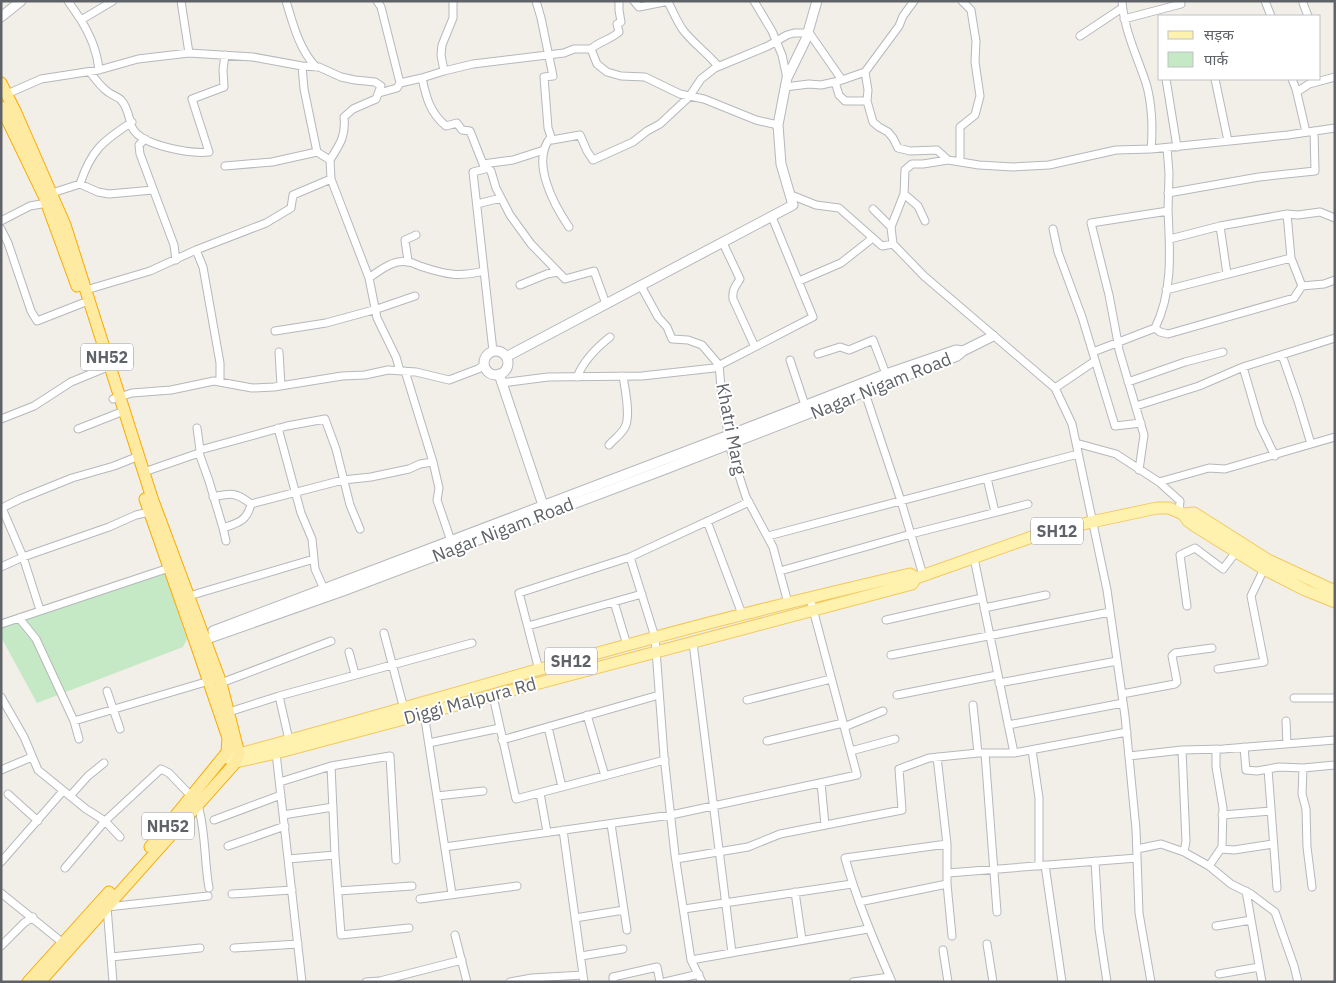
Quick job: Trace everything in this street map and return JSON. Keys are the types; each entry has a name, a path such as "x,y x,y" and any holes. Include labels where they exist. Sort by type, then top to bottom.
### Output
{"highway":[{"name":"NH52","path":"1,83 49,197 117,398 136,458 149,512 169,568 221,683 229,712 237,758 195,801 40,982"},
{"name":"NH52","path":"2,111 65,225 86,290 107,368"},
{"name":"NH52","path":"136,458 144,472 189,596 209,681 228,738 225,754 195,801"},
{"name":"NH52","path":"28,982 63,944 104,905"}],"main road":[{"name":"Diggi Malpura Rd","path":"225,754 237,758 276,753 693,643 912,584 920,576 1032,537 1157,508 1169,508 1185,513 1268,560 1335,591"},
{"path":"1185,513 1188,521 1264,569 1305,590 1335,602"},
{"name":"Diggi Malpura Rd","path":"237,758 289,740 655,637 910,574 920,576"}],"street":[{"path":"1,18 21,1"},
{"path":"68,1 93,39 98,56 99,70"},
{"path":"81,20 113,1"},
{"path":"181,1 189,53"},
{"path":"286,1 299,40 309,60 316,67"},
{"path":"377,1 381,7 400,83"},
{"path":"444,71 441,55 442,45 453,18 453,1"},
{"path":"536,1 553,76 544,77 544,97 548,128 552,140 580,135 593,160 633,142 660,124 689,97 702,79 718,66 794,33 808,32"},
{"path":"379,93 397,88 400,83 473,64 564,54 574,49 591,49 600,41 612,39 619,32 617,24 621,22 619,1"},
{"path":"634,1 639,7 669,2 682,28 718,66"},
{"path":"754,1 772,32 782,56 786,83"},
{"path":"506,357 793,205 781,164 778,125 786,83 808,32 817,1"},
{"path":"786,83 821,85 865,72 899,26 903,16 914,1"},
{"path":"960,162 960,128 975,114 980,96 975,62 976,41 971,10 962,1"},
{"path":"1265,1 1271,15"},
{"path":"1302,3 1308,15"},
{"path":"1124,19 1181,4"},
{"path":"1080,36 1122,5 1127,32 1146,85 1151,149"},
{"path":"808,32 838,81 839,95 845,101 867,101"},
{"path":"591,49 597,64 607,72 621,76 644,77 689,97 704,99 756,120 778,125"},
{"path":"7,94 41,79 90,72 138,59 189,53 253,58 316,67 355,80 375,82 381,86 376,100 353,109 344,117 345,132 330,160 331,179 369,278 377,309 377,318 402,371 434,462 439,488 437,500 451,541"},
{"path":"90,72 108,92 122,101 132,122 133,129 145,139 185,152 209,152 192,99 224,87 224,55"},
{"path":"302,66 304,89 317,152"},
{"path":"865,72 868,90 867,101 873,122 888,132 898,148 910,151 937,150 948,160"},
{"path":"1297,92 1309,84 1335,76"},
{"path":"422,78 431,108 438,119 446,126 458,124 462,130 470,131 485,169 473,172 493,351"},
{"path":"1166,80 1177,147"},
{"path":"1215,80 1228,142"},
{"path":"1292,80 1306,132"},
{"path":"80,184 86,166 97,148 132,122"},
{"path":"1151,982 1139,912 1137,849 1122,694 1110,612 1072,424 1055,388 924,276 893,244 891,227 904,194 905,170 912,164 948,160 1013,167 1049,165 1116,150 1167,148 1228,142 1335,128"},
{"path":"1168,193 1315,171 1314,131"},
{"path":"551,137 544,145 545,180 569,227"},
{"path":"145,139 139,145 140,154 174,245 176,260"},
{"path":"1093,352 1155,328 1164,311 1171,257 1167,148"},
{"path":"483,164 514,160 544,150"},
{"path":"225,166 272,162 317,152 330,160"},
{"path":"483,164 491,171 496,188 510,215 531,244 565,279 594,271 606,304"},
{"path":"86,290 150,271 196,250 266,223 291,208 293,195 331,179"},
{"path":"1,221 80,184 98,192 109,194 153,190"},
{"path":"904,194 918,206 925,221"},
{"path":"791,195 816,206 840,208 882,246 893,244"},
{"path":"477,204 501,198"},
{"path":"873,209 891,227"},
{"path":"1139,470 1144,435 1118,343 1092,223 1168,211"},
{"path":"1170,239 1220,226 1287,214 1298,215 1320,212 1335,218"},
{"path":"1287,214 1291,258 1302,286"},
{"path":"500,378 508,365 506,357 502,352 493,351 486,356 484,365 490,373 500,378 642,376 714,368 813,317 772,217"},
{"path":"1220,226 1226,274"},
{"path":"1,229 8,243 31,311 37,321 83,302"},
{"path":"1053,229 1058,252 1093,352 1115,426 1141,423"},
{"path":"408,261 405,240 416,235"},
{"path":"799,281 841,263 871,237"},
{"path":"723,243 740,279 732,292 733,299 755,347"},
{"path":"196,250 203,267 220,363 220,382"},
{"path":"1166,290 1291,258"},
{"path":"369,278 395,263 408,261 423,268 458,276 484,271"},
{"path":"520,284 558,272"},
{"path":"1302,286 1324,284 1335,280"},
{"name":"Khatri Marg","path":"641,286 658,317 667,327 672,340 688,340 702,345 719,366 722,398 738,473 748,502 773,547 788,603"},
{"path":"1155,328 1160,332 1168,334 1285,301 1294,298 1302,286"},
{"path":"275,331 326,323 415,296"},
{"path":"963,351 993,336"},
{"path":"577,377 594,350 610,337"},
{"path":"1136,406 1200,386 1243,367 1335,338"},
{"path":"818,354 840,347 848,350 873,340 886,374"},
{"name":"Nagar Nigam Road","path":"730,440 805,405 886,374 956,350 963,351"},
{"name":"Nagar Nigam Road","path":"200,639 451,541 865,393 957,356 963,351"},
{"path":"278,352 281,386"},
{"path":"1128,382 1185,362 1223,352"},
{"path":"1282,355 1311,444"},
{"path":"790,360 805,405"},
{"path":"1055,388 1095,361"},
{"path":"117,398 132,393 171,390 214,381 252,388 281,386 342,376 365,375 388,370 450,380 484,365"},
{"path":"1243,367 1260,425 1274,456"},
{"path":"2,418 34,406 70,382 107,368"},
{"path":"609,445 624,430 627,424 623,376"},
{"path":"500,378 544,509"},
{"path":"865,393 911,534 920,576"},
{"path":"78,429 121,412"},
{"path":"144,472 199,452 278,428 325,419 336,449 350,506 360,529"},
{"path":"197,428 199,452 226,541"},
{"path":"278,428 301,513 312,539 315,569 324,589"},
{"path":"1159,482 1209,468 1225,469 1335,437"},
{"path":"1076,444 1116,454 1159,482 1180,501 1185,513"},
{"path":"768,536 1078,454"},
{"path":"40,610 23,557 2,508 72,478 136,458"},
{"path":"251,504 343,480 371,477 434,462"},
{"path":"987,478 995,512"},
{"path":"213,497 240,494 251,504"},
{"path":"539,670 519,593 630,557 748,502"},
{"path":"223,528 239,523 249,514 251,504"},
{"path":"780,571 911,534 1028,504"},
{"name":"Nagar Nigam Road","path":"200,639 343,591 544,509"},
{"path":"1,566 109,527 136,515 149,512"},
{"path":"707,521 742,614"},
{"path":"1187,606 1180,555 1195,548 1223,569 1236,552"},
{"path":"630,557 655,637 665,760 676,858 692,960 701,978 665,982"},
{"path":"974,558 1014,753"},
{"path":"189,596 314,559"},
{"path":"1,624 40,610 78,600 169,568"},
{"path":"1218,669 1264,662 1251,596 1264,569"},
{"path":"528,626 642,594"},
{"path":"984,608 1046,595"},
{"path":"445,847 671,815 857,775 810,598"},
{"path":"886,620 982,598"},
{"path":"614,602 627,645"},
{"path":"891,655 1110,612"},
{"path":"19,618 36,639 74,721 79,739"},
{"path":"384,633 404,709"},
{"path":"221,683 331,641"},
{"path":"229,712 355,674 472,643"},
{"path":"693,643 732,953"},
{"path":"1122,694 1175,684 1177,682 1172,656 1174,653 1212,648"},
{"path":"349,652 355,674"},
{"path":"999,683 1117,661"},
{"path":"897,695 998,675"},
{"path":"747,700 831,679"},
{"path":"74,721 209,681"},
{"path":"107,691 120,729"},
{"path":"502,740 659,695"},
{"path":"280,696 289,740"},
{"path":"492,696 516,799 665,760"},
{"path":"1,697 24,738 38,770 120,836"},
{"path":"1294,698 1335,698"},
{"path":"1008,725 1123,704"},
{"path":"973,705 982,753 997,912"},
{"path":"767,740 844,725 882,711"},
{"path":"424,713 452,894"},
{"path":"587,715 605,776"},
{"path":"1286,721 1287,744"},
{"path":"548,726 562,787"},
{"path":"429,743 500,728"},
{"path":"676,858 748,847 780,834 902,810 899,769 929,758 982,753 1014,753 1126,732"},
{"path":"851,751 895,739"},
{"path":"1129,756 1182,750 1334,743"},
{"path":"1244,747 1246,770 1257,771 1279,767 1303,768 1335,765"},
{"path":"1209,866 1221,849 1223,808 1216,767 1216,749"},
{"path":"1032,750 1039,798 1042,865 1062,982"},
{"path":"1182,750 1186,841 1184,852"},
{"path":"276,753 302,982"},
{"path":"280,782 331,766 390,756 396,860"},
{"path":"1,770 32,757"},
{"path":"937,757 947,844 947,884 952,936"},
{"path":"2,862 38,821 104,763"},
{"path":"331,766 341,935 410,928"},
{"path":"1303,768 1302,794 1306,809 1312,887"},
{"path":"66,868 104,822 161,769 169,773 195,801 204,825 205,866 209,892 104,905 113,982"},
{"path":"1268,769 1278,888"},
{"path":"821,783 825,825"},
{"path":"437,796 482,791"},
{"path":"540,793 547,832"},
{"path":"8,794 38,821"},
{"path":"214,820 281,795"},
{"path":"283,815 333,807"},
{"path":"1222,816 1272,812"},
{"path":"611,824 627,930"},
{"path":"228,846 284,826"},
{"path":"510,982 532,978 584,978 563,830"},
{"path":"854,982 891,979 868,930 845,858 947,844"},
{"path":"1137,849 1161,844 1184,852 1209,866 1274,912 1298,982"},
{"path":"1221,849 1234,850 1273,844"},
{"path":"288,859 335,855"},
{"path":"948,873 1137,858"},
{"path":"1095,861 1100,929 1107,982"},
{"path":"684,909 852,884"},
{"path":"859,902 947,884"},
{"path":"338,891 412,886"},
{"path":"420,899 517,886"},
{"path":"232,894 292,890"},
{"path":"1246,891 1262,982"},
{"path":"796,892 802,940"},
{"path":"1,893 33,917 63,944"},
{"path":"576,918 624,910"},
{"path":"1,946 24,923 33,917"},
{"path":"1216,926 1251,920"},
{"path":"692,960 868,930"},
{"path":"455,935 467,982"},
{"path":"234,948 298,944"},
{"path":"987,944 993,982"},
{"path":"111,957 200,948"},
{"path":"581,956 623,949"},
{"path":"943,950 948,982"},
{"path":"366,982 380,981 462,960"},
{"path":"613,982 612,977 657,966 660,982"},
{"path":"1219,974 1258,967"}],"green space":[{"path":"165,573 187,639 183,647 37,703 1,637 1,628"}]}
